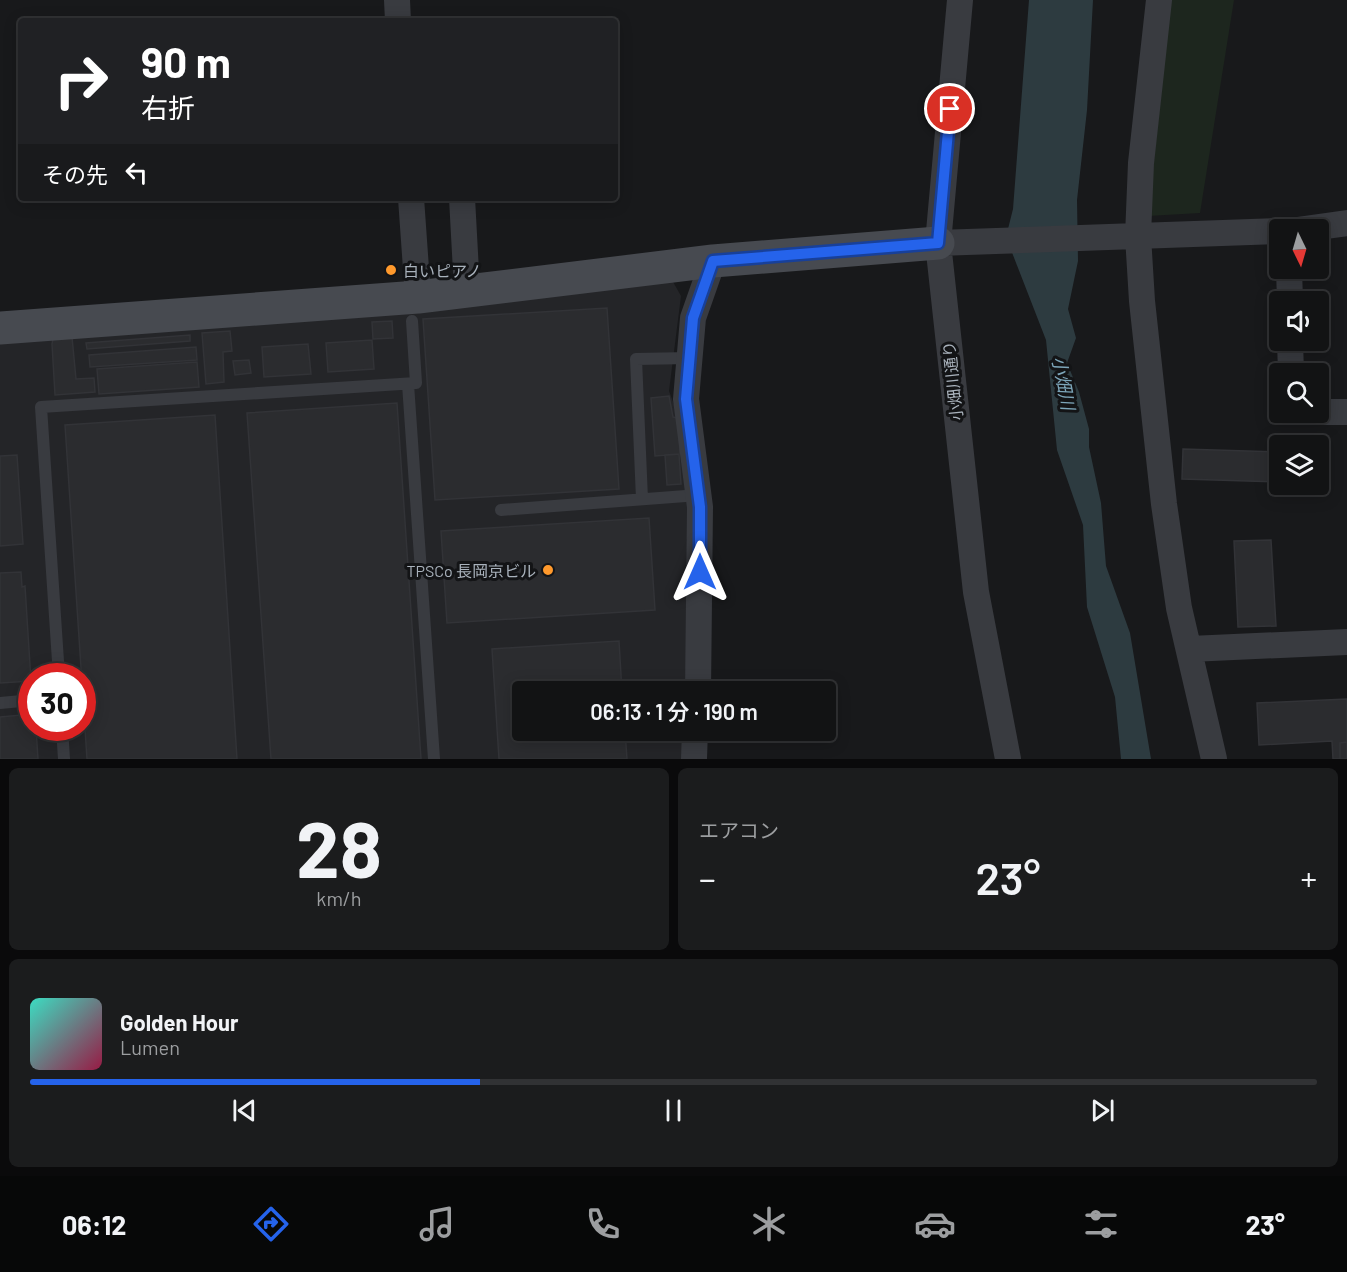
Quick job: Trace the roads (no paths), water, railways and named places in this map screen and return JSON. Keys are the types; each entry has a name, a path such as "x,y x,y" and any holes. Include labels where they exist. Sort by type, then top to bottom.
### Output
{"street":[{"path":"397,0 398,18"},
{"name":"小畑川通り","path":"960,0 953,242 976,592 1008,759"},
{"path":"1159,0 1132,236 1142,301 1164,504 1179,608 1214,759"},
{"path":"411,201 415,309"},
{"path":"462,201 467,291"},
{"path":"1329,226 1347,223"},
{"path":"0,328 415,309 467,291 713,261 953,242 1269,231"},
{"path":"698,681 699,495 686,399 693,318 713,261"},
{"path":"1329,412 1347,412"},
{"path":"1190,649 1347,642"},
{"path":"694,759 695,741"}],"lane":[{"path":"58,663 41,407 416,383 415,309"},
{"path":"642,499 636,359 690,358"},
{"path":"408,384 434,759"},
{"path":"501,510 699,495"},
{"path":"0,703 18,701"},
{"path":"63,741 64,759"}],"water":[{"name":"小畑川","path":"1029,0 1093,0 1087,110 1077,200 1078,261 1068,309 1076,338 1067,363 1079,392 1089,429 1089,447 1101,503 1106,566 1130,633 1151,759 1121,759 1115,697 1087,607 1083,525 1057,450 1046,340 1006,237 1013,209"}],"place":[{"name":"白いピアノ","path":"391,270"},
{"name":"TPSCo 長岡京ビル","path":"548,570"}]}
